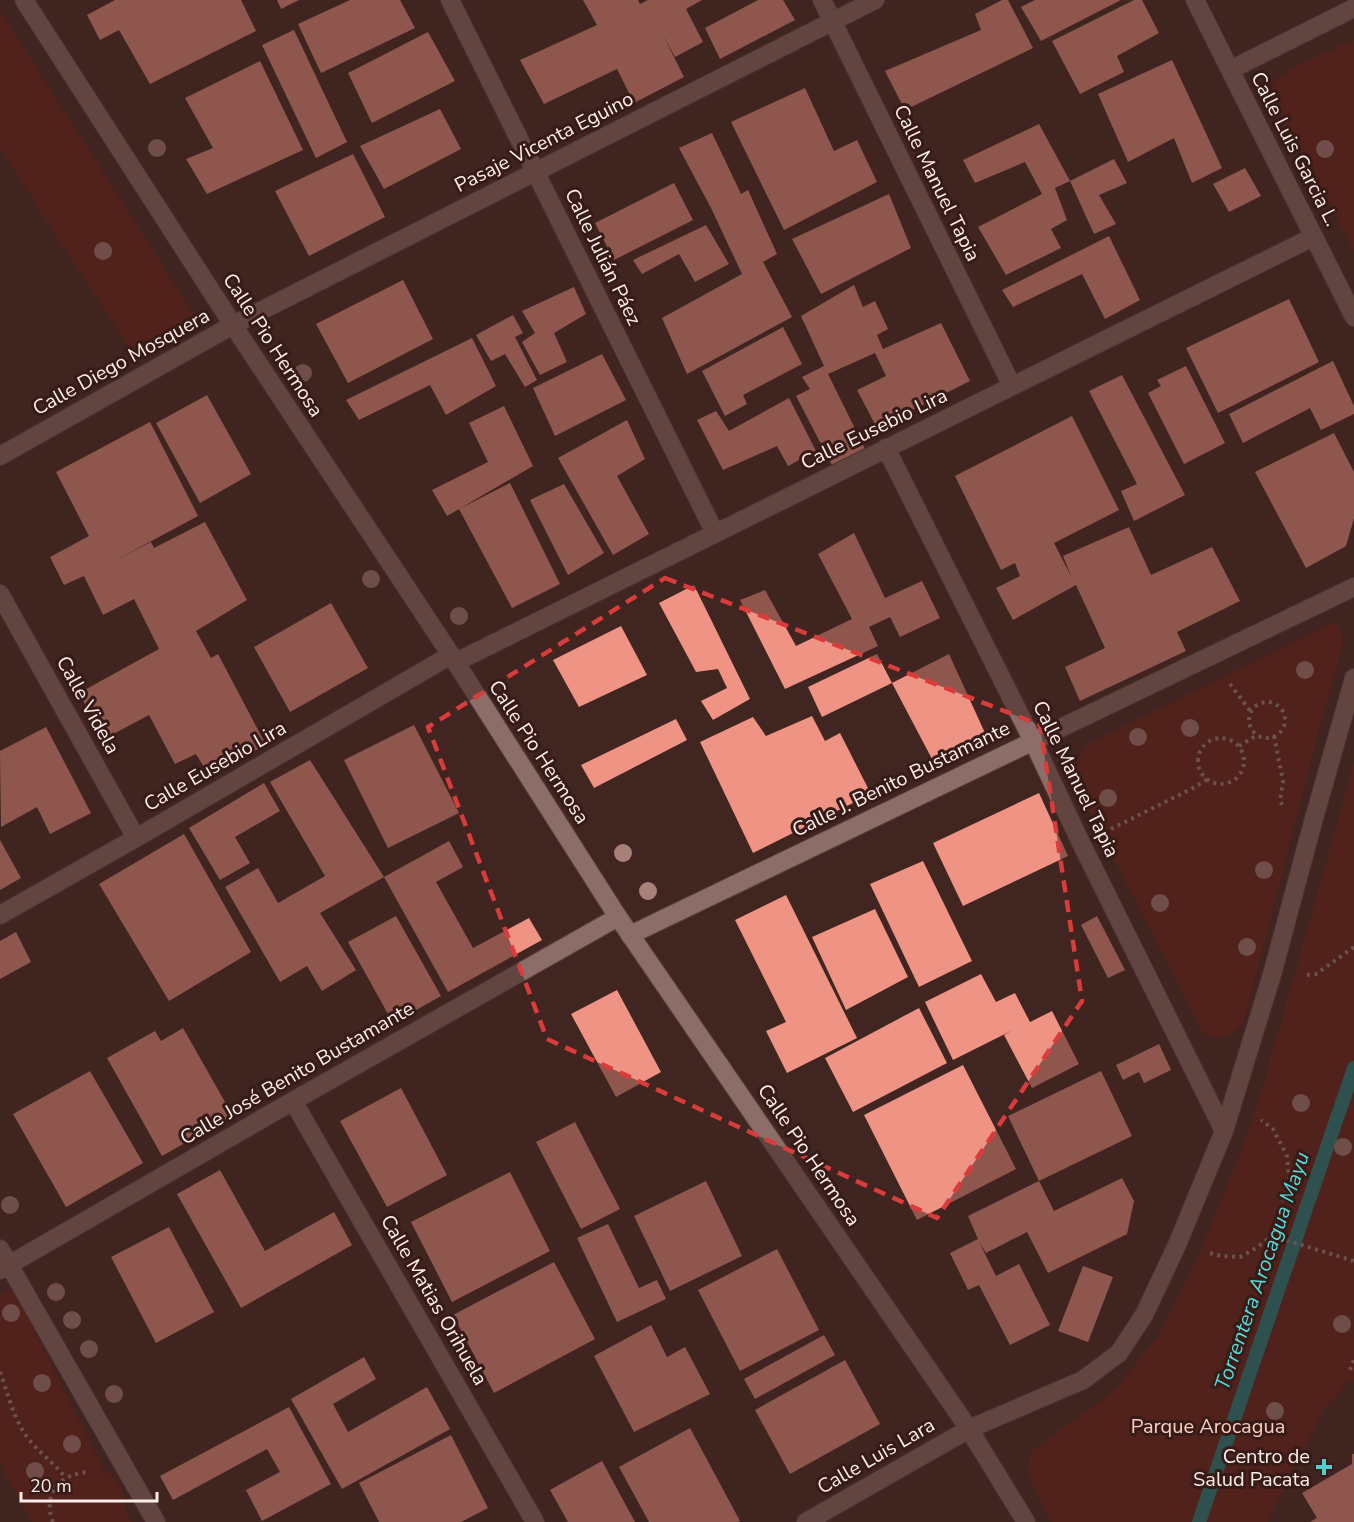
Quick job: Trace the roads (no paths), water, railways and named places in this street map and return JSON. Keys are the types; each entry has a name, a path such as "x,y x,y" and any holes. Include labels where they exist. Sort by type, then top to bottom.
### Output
{"street":[{"name":"Calle Pio Hermosa","path":"24,0 618,917 969,1429 1026,1522"},
{"name":"Calle Julián Páez","path":"450,0 715,533"},
{"name":"Calle Manuel Tapia","path":"822,0 1012,386"},
{"name":"Pasaje Vicenta Eguino","path":"233,325 875,0"},
{"name":"Calle Luis Garcia L.","path":"1195,0 1354,317"},
{"path":"1230,70 1354,8"},
{"name":"Calle Eusebio Lira","path":"0,915 453,659 715,533 1314,237"},
{"name":"Calle Diego Mosquera","path":"0,456 233,325"},
{"name":"Calle Manuel Tapia","path":"886,448 1034,741 1081,843 1224,1131"},
{"name":"Calle J. Benito Bustamante","path":"630,934 1354,587"},
{"name":"Calle Videla","path":"0,594 136,837"},
{"name":"Calle Luis Lara","path":"806,1522 969,1429 1083,1380 1119,1353 1144,1315 1177,1245 1224,1131 1273,971 1354,678"},
{"name":"Calle José Benito Bustamante","path":"3,1261 293,1101 618,917"},
{"name":"Calle Matias Orihuela","path":"293,1101 536,1522"},
{"path":"3,1261 156,1522"}],"waterway":[{"name":"Torrentera Arocagua Mayu","path":"1199,1522 1354,1068"}],"place":[{"name":"Centro de Salud Pacata","path":"1324,1467"}],"park label":[{"name":"Parque Arocagua","path":"1208,1426"}]}
